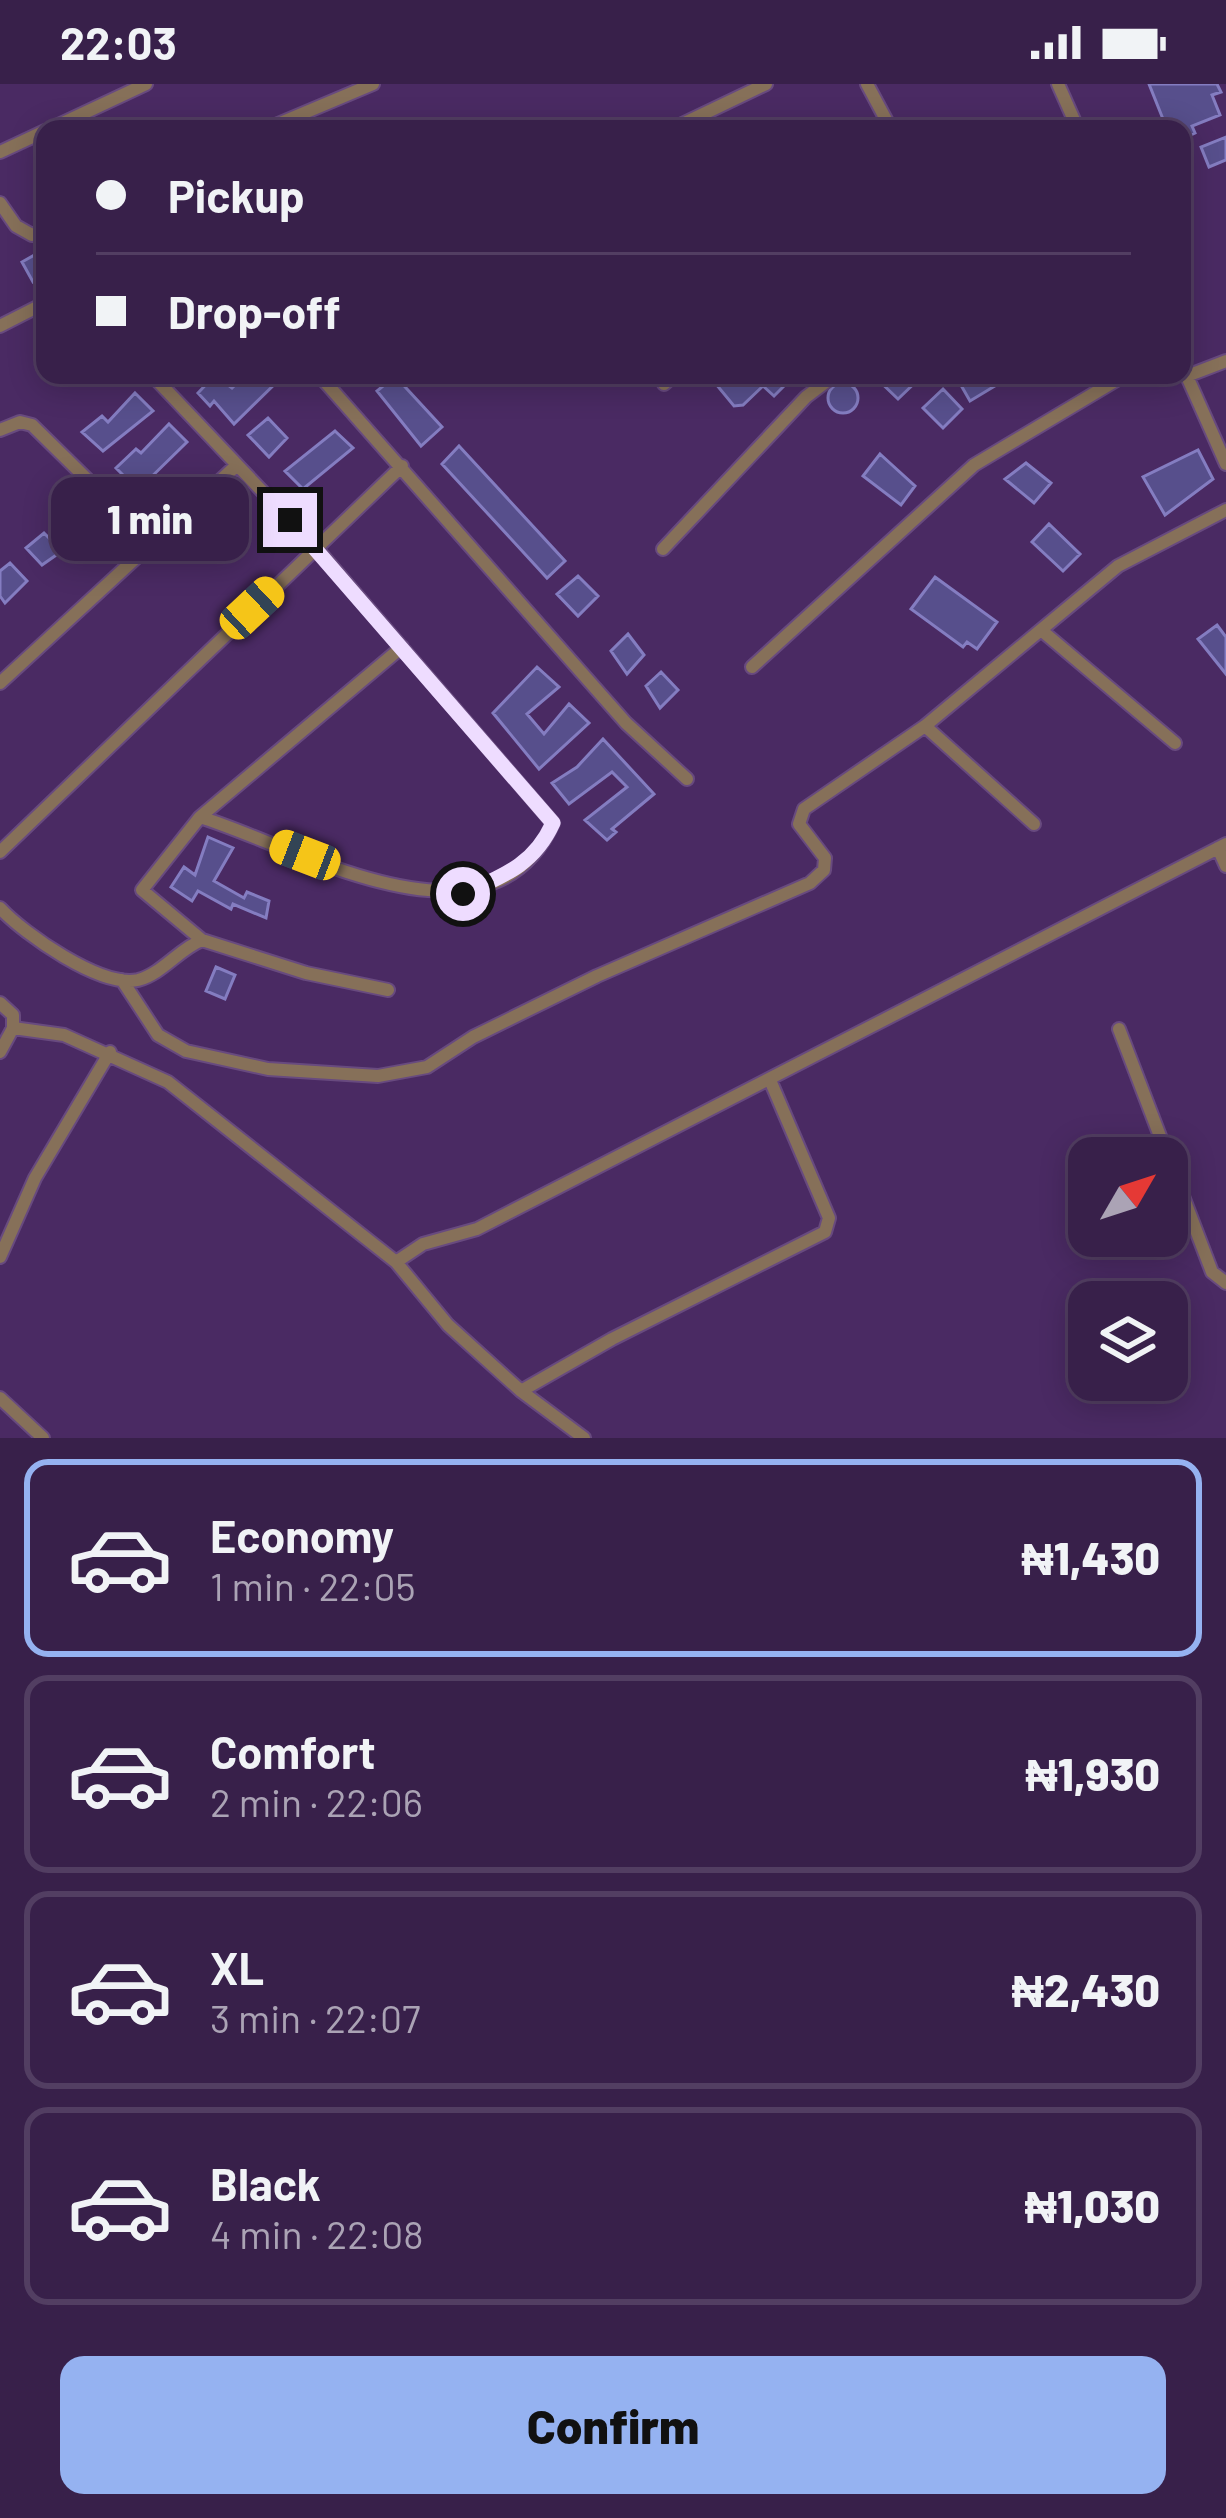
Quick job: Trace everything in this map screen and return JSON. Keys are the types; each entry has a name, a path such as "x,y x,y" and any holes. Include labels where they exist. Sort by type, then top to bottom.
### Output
{"street":[{"path":"69,120 146,84"},
{"path":"287,120 373,84"},
{"path":"691,120 766,84"},
{"path":"868,84 886,120"},
{"path":"1058,84 1074,120"},
{"path":"0,152 36,136"},
{"path":"0,203 16,226 36,234"},
{"path":"0,326 36,308"},
{"path":"1191,369 1226,361"},
{"path":"160,384 316,548 553,823 541,850 514,872 463,894 415,891 200,817"},
{"path":"327,384 626,723 687,779"},
{"path":"663,549 823,384"},
{"path":"752,667 974,465 1110,384"},
{"path":"1190,384 1226,464"},
{"path":"0,430 20,422 32,424 151,542"},
{"path":"0,683 237,465"},
{"path":"0,852 401,466"},
{"path":"0,908 25,934 122,980 158,1035 186,1051 290,1070 378,1076 427,1067 473,1036 597,976 809,884 824,870 825,858 799,824 804,809 925,726 1118,566 1226,510"},
{"path":"1041,630 1175,743"},
{"path":"388,990 306,973 202,940 142,890 200,817 402,647"},
{"path":"925,726 1034,824"},
{"path":"396,1262 424,1244 477,1228 1222,846 1226,866"},
{"path":"122,980 150,975 202,940"},
{"path":"0,1003 13,1016 5,1041"},
{"path":"5,1041 37,1028 110,1052 167,1082 396,1262 448,1325 520,1391 584,1438"},
{"path":"1119,1029 1212,1272 1226,1283"},
{"path":"0,1257 35,1178 110,1052"},
{"path":"520,1391 825,1232 829,1218 770,1080"},
{"path":"0,1398 43,1438"}],"building":[{"path":"1149,84 1217,84 1221,92 1212,95 1220,115 1192,126 1195,133 1191,135 1191,120 1163,120"},
{"path":"1226,137 1226,160 1209,167 1201,147"},
{"path":"36,254 36,280 33,282 22,262"},
{"path":"206,384 232,388 236,384 275,384 234,424 214,401 210,406 198,393"},
{"path":"385,384 402,384 442,427 421,446 377,391"},
{"path":"716,384 786,384 774,396 763,386 743,405 734,406"},
{"path":"837,384 849,384 857,392 857,404 849,412 837,412 829,404 829,392"},
{"path":"882,384 914,384 898,399"},
{"path":"960,384 998,384 970,401"},
{"path":"943,389 962,409 943,428 923,408"},
{"path":"135,393 153,411 103,451 82,432 102,416 108,422"},
{"path":"268,418 287,438 269,457 248,435"},
{"path":"169,424 187,442 138,490 116,468 136,449 141,453"},
{"path":"335,431 353,448 303,489 285,471"},
{"path":"459,446 565,561 547,578 442,464"},
{"path":"1198,450 1213,479 1165,515 1143,477"},
{"path":"880,454 915,486 901,505 863,476"},
{"path":"1026,463 1051,483 1034,503 1005,479"},
{"path":"81,499 97,515 78,532 60,517"},
{"path":"1049,524 1080,554 1063,571 1032,542"},
{"path":"44,533 62,551 42,565 26,548"},
{"path":"10,563 27,581 5,603 0,596 0,571"},
{"path":"578,576 598,596 578,616 557,594"},
{"path":"935,577 997,622 977,649 967,642 963,647 911,609"},
{"path":"1217,625 1226,637 1226,674 1198,639"},
{"path":"628,634 644,655 627,674 611,651"},
{"path":"537,667 559,687 527,714 544,734 569,704 589,723 539,769 493,713"},
{"path":"661,672 678,690 660,708 646,686"},
{"path":"603,739 654,794 612,829 616,832 607,840 585,820 627,787 612,772 569,804 552,783 577,767"},
{"path":"208,837 233,848 214,881 244,898 247,892 269,901 266,918 233,904 231,909 198,891 192,901 171,887 184,867 195,875"},
{"path":"216,967 235,975 225,999 206,991"}],"route":[{"path":"290,520 553,823 541,850 514,872 463,894"}]}
